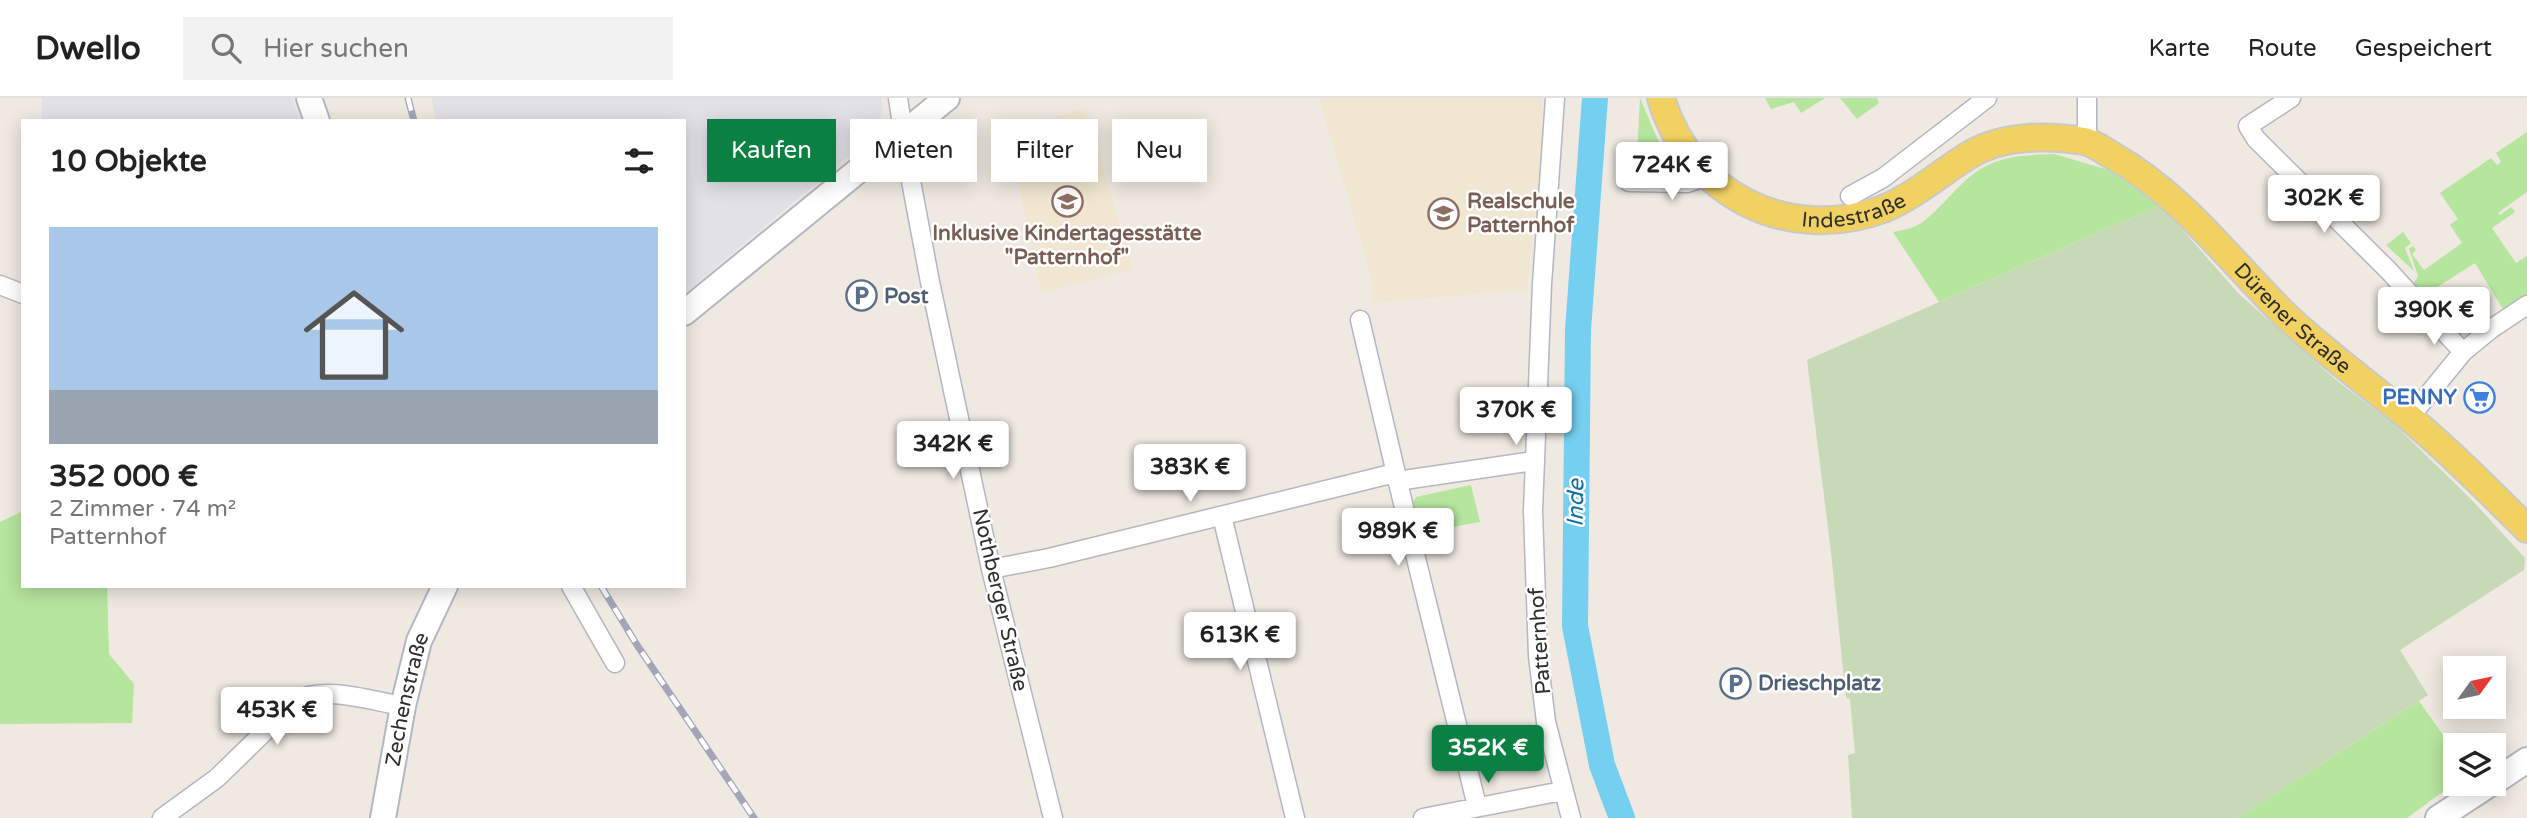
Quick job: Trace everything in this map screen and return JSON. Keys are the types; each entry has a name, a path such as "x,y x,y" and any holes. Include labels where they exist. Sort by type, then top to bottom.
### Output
{"main road":[{"path":"309,98 316,119"},
{"path":"921,119 947,98"},
{"name":"Indestraße","path":"1661,98 1674,129 1707,176 1736,197 1777,215 1821,222 1840,220 1883,208 1906,197 1977,151 2016,139 2056,138 2087,141"},
{"name":"Dürener Straße","path":"2087,141 2131,166 2166,192 2193,216 2285,315 2409,418 2527,530"},
{"path":"686,311 850,177"},
{"name":"Zechenstraße","path":"383,818 403,706 419,641 443,588"},
{"path":"2506,774 2527,760"},
{"path":"2438,818 2472,796"}],"street":[{"name":"Nothberger Straße","path":"898,98 902,119"},
{"name":"Patternhof","path":"1555,98 1542,285 1533,511 1538,656 1546,722 1571,818"},
{"path":"1850,196 1883,178 1987,98"},
{"path":"2087,98 2087,141"},
{"path":"2291,98 2248,126 2256,139 2388,270 2463,352"},
{"path":"1629,182 1687,183 1707,176"},
{"name":"Nothberger Straße","path":"911,182 991,569 1053,818"},
{"path":"0,285 21,293"},
{"path":"2409,418 2463,352 2527,305"},
{"path":"1360,320 1477,806"},
{"path":"991,569 1049,558 1396,477 1534,461"},
{"path":"1222,516 1295,818"},
{"path":"573,588 615,663"},
{"path":"162,818 217,778 296,701 308,695 324,693 403,706"},
{"path":"1423,818 1562,790"}],"shaded area":[{"path":"42,98 292,98 300,119 42,119"},
{"path":"431,98 881,98 883,105 880,119 850,119 850,155 836,167 836,119 707,119 707,182 818,182 686,292 686,119 436,119"},
{"name":"Realschule Patternhof","path":"1319,98 1542,98 1542,146 1527,290 1372,303 1372,280"},
{"name":"Inklusive Kindertagesstätte \"Patternhof\"","path":"1085,108 1088,119 1050,119"},
{"name":"Inklusive Kindertagesstätte \"Patternhof\"","path":"1098,152 1133,269 1041,293 1018,182 1098,182"}],"green space":[{"path":"1640,98 1660,145 1683,177 1636,174"},
{"path":"1765,98 1825,98 1801,113 1794,102 1771,109"},
{"path":"1840,98 1877,98 1879,103 1857,119"},
{"path":"2527,132 2527,192 2498,213 2500,215 2511,207 2515,212 2492,228 2516,263 2527,256 2527,297 2504,311 2475,263 2420,298 2411,288 2418,276 2409,249 2413,246 2416,250 2412,254 2424,270 2462,243 2450,225 2458,219 2440,193 2491,158 2497,165 2501,162 2496,153"},
{"path":"2054,154 2109,170 2161,205 1939,302 1893,232 1924,221 1971,176 1990,164 2013,157"},
{"path":"2161,205 2238,293 2336,380 2394,424 2471,499 2525,558 2524,570 2400,650 2428,695 2238,818 1852,818 1848,755 1855,753 1850,699 1846,698 1807,360"},
{"path":"2403,232 2411,243 2405,248 2414,271 2386,245"},
{"path":"1471,485 1480,522 1420,533 1412,504 1416,497"},
{"path":"21,512 21,588 107,588 109,654 134,684 132,723 0,724 0,522"},
{"path":"2419,701 2443,735 2443,792 2407,818 2238,818"}],"waterway":[{"name":"Inde","path":"1595,98 1578,330 1575,626 1602,765 1622,818"}],"railway":[{"path":"408,98 413,119"},
{"path":"602,588 637,645 754,818"}],"place":[{"name":"Inklusive Kindertagesstätte \"Patternhof\"","path":"1067,201"},
{"name":"Realschule Patternhof","path":"1444,213"},
{"name":"Post","path":"861,296"},
{"name":"PENNY","path":"2480,397"},
{"name":"Drieschplatz","path":"1735,683"}]}
